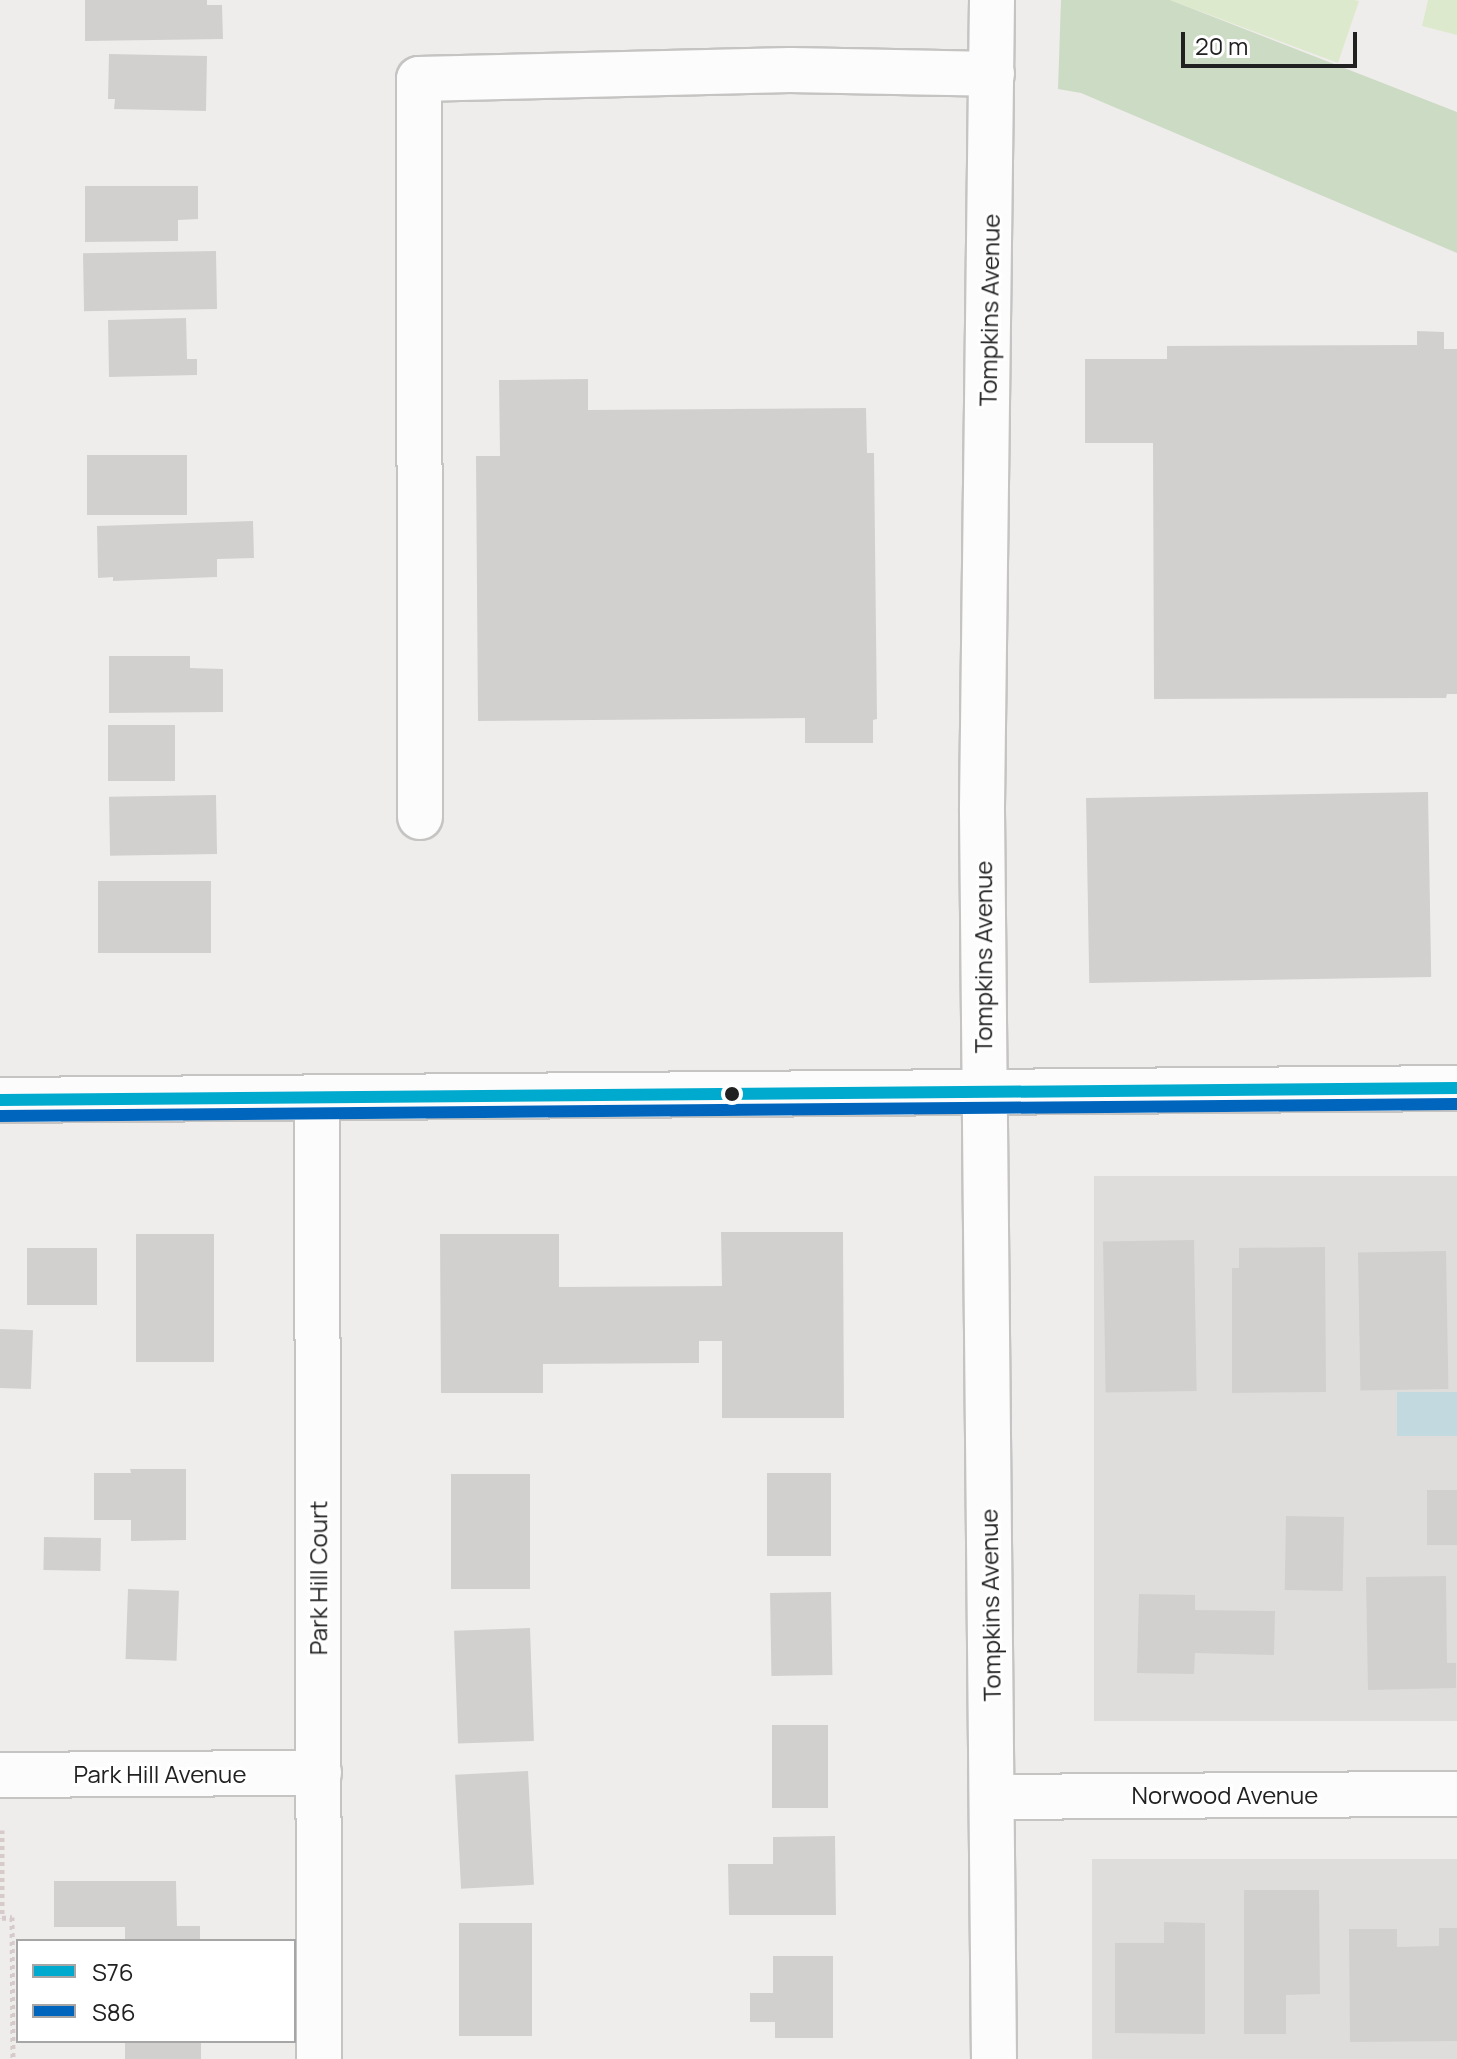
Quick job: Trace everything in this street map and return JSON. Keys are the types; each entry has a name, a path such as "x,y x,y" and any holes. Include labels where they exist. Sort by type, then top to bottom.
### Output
{"street":[{"name":"Tompkins Avenue","path":"992,0 982,811 994,2059"},
{"path":"420,817 419,79 790,70 992,74"},
{"path":"0,1100 1457,1088"},
{"name":"Park Hill Court","path":"317,1097 319,2059"},
{"name":"Park Hill Avenue","path":"0,1775 319,1773"},
{"name":"Norwood Avenue","path":"992,1797 1457,1794"}],"path":[{"path":"2,1830 2,1918 12,1917 13,2059"}],"shaded area":[{"path":"1094,1176 1457,1176 1457,1721 1094,1721"},
{"path":"1092,1859 1457,1859 1457,2059 1092,2059"}],"green space":[{"path":"1061,0 1170,0 1457,112 1457,253 1081,93 1058,89"},
{"path":"1170,0 1354,0 1359,1 1338,63"},
{"path":"1428,0 1457,0 1457,35 1422,26"}],"water":[{"path":"1397,1392 1457,1392 1457,1436 1397,1436"}],"building":[{"path":"85,0 207,0 207,5 222,5 223,39 85,41"},
{"path":"109,54 207,56 206,111 114,109 115,99 108,99"},
{"path":"85,186 198,186 198,219 178,220 178,241 85,242"},
{"path":"216,251 217,309 84,311 83,253"},
{"path":"186,318 187,359 197,359 197,375 109,377 108,320"},
{"path":"1417,331 1444,332 1444,349 1457,349 1457,694 1447,694 1446,698 1154,699 1153,443 1085,443 1085,359 1167,359 1167,346 1417,345"},
{"path":"588,379 588,410 866,408 867,453 874,453 877,719 873,720 873,743 805,743 805,718 478,721 476,456 500,456 499,380"},
{"path":"87,455 187,455 187,515 87,515"},
{"path":"253,521 254,558 217,559 217,577 113,581 113,577 98,578 97,526"},
{"path":"109,656 190,656 190,668 223,669 223,712 109,713"},
{"path":"108,725 175,725 175,781 108,781"},
{"path":"1428,792 1431,977 1089,983 1086,798"},
{"path":"216,795 217,854 110,856 109,797"},
{"path":"98,881 211,881 211,953 98,953"},
{"path":"721,1232 843,1232 844,1418 722,1418 722,1341 699,1341 699,1363 543,1364 543,1393 441,1393 440,1234 559,1234 559,1287 722,1286"},
{"path":"136,1234 214,1234 214,1362 136,1362"},
{"path":"1194,1240 1197,1391 1106,1393 1103,1242"},
{"path":"1325,1247 1326,1392 1232,1393 1232,1268 1239,1268 1239,1248"},
{"path":"27,1248 97,1248 97,1305 27,1305"},
{"path":"1446,1251 1448,1389 1360,1391 1358,1253"},
{"path":"0,1329 33,1330 31,1389 0,1388"},
{"path":"130,1469 186,1469 186,1540 131,1541 131,1520 94,1520 94,1473 131,1473"},
{"path":"767,1473 831,1473 831,1556 767,1556"},
{"path":"451,1474 530,1474 530,1589 451,1589"},
{"path":"1427,1490 1457,1490 1457,1545 1427,1545"},
{"path":"1286,1516 1344,1517 1343,1591 1285,1590"},
{"path":"44,1537 101,1538 100,1571 43,1570"},
{"path":"1446,1576 1447,1663 1456,1663 1456,1688 1368,1690 1366,1577"},
{"path":"128,1589 179,1591 177,1661 126,1659"},
{"path":"831,1592 832,1675 771,1676 770,1593"},
{"path":"1139,1594 1195,1595 1195,1610 1275,1611 1274,1655 1195,1653 1194,1674 1137,1673"},
{"path":"530,1628 534,1741 458,1744 454,1631"},
{"path":"772,1725 828,1725 828,1808 772,1808"},
{"path":"528,1771 534,1885 461,1889 455,1775"},
{"path":"835,1836 836,1915 729,1915 728,1864 773,1864 773,1837"},
{"path":"54,1881 176,1881 177,1926 200,1926 200,1939 125,1939 125,1927 54,1927"},
{"path":"1244,1890 1319,1890 1320,1994 1286,1995 1286,2034 1244,2034"},
{"path":"1164,1922 1205,1923 1205,2034 1115,2033 1115,1943 1164,1943"},
{"path":"459,1923 532,1923 532,2036 459,2036"},
{"path":"1439,1928 1457,1928 1457,2041 1350,2042 1349,1929 1397,1929 1397,1947 1439,1946"},
{"path":"773,1956 833,1956 833,2038 775,2038 775,2022 750,2022 750,1993 773,1993"},
{"path":"125,2043 201,2043 201,2059 125,2059"}],"transit line":[{"name":"S76","path":"0,1100 1457,1088"},
{"name":"S86","path":"0,1116 1457,1104"}]}
